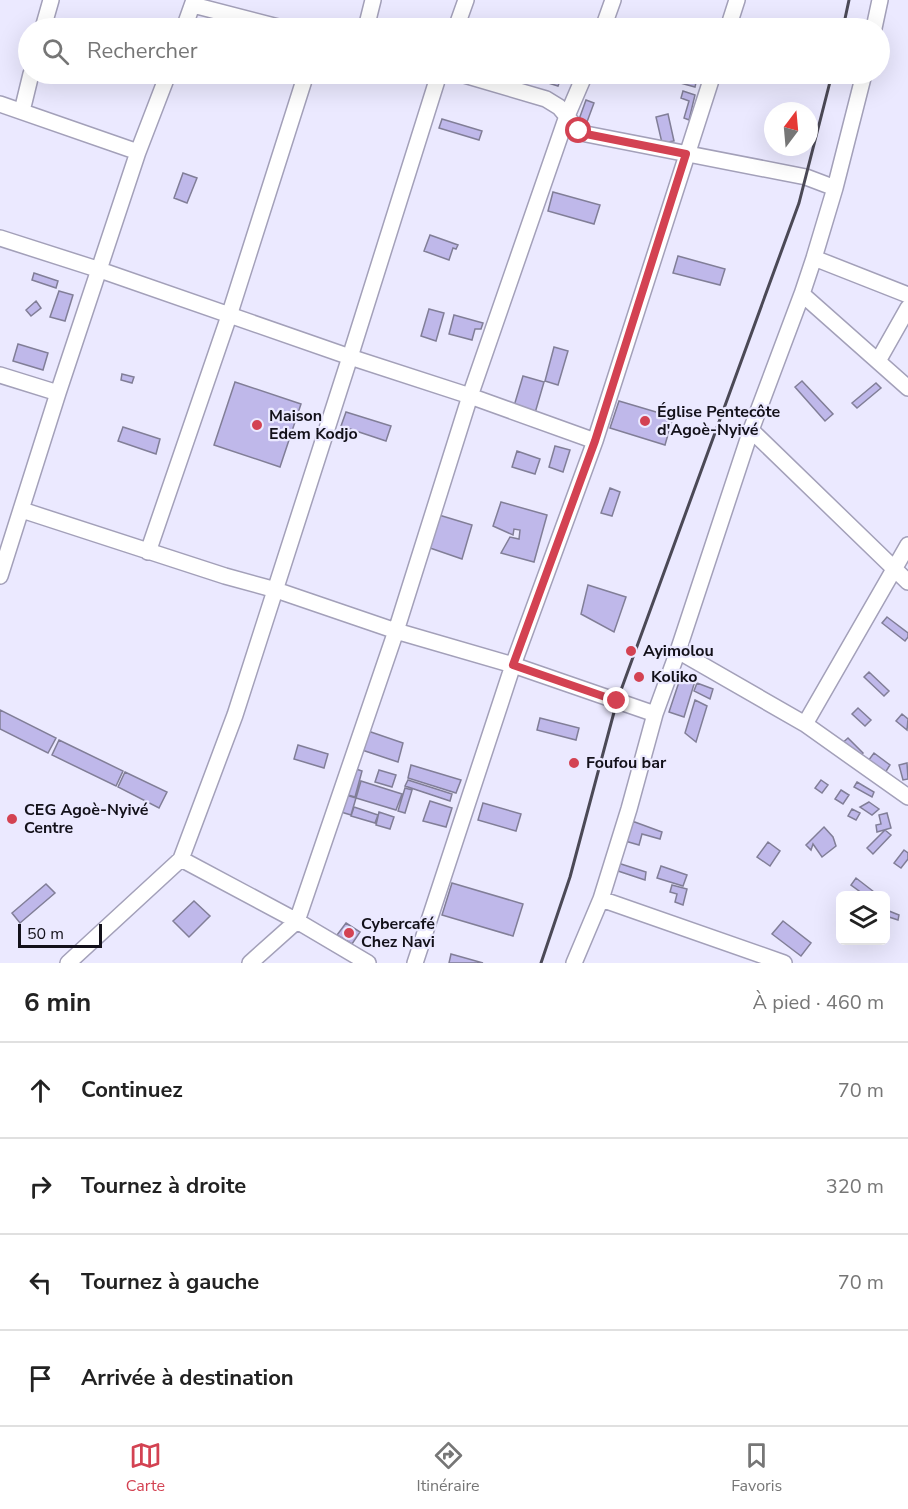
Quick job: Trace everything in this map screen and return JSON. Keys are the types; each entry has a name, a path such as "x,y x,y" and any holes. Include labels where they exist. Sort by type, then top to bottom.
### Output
{"street":[{"path":"46,18 51,0"},
{"path":"368,18 373,0"},
{"path":"460,18 466,0"},
{"path":"607,18 613,0"},
{"path":"731,18 737,0"},
{"path":"876,18 880,0"},
{"path":"188,18 194,3 247,18"},
{"path":"21,111 28,84"},
{"path":"0,576 138,152 164,84"},
{"path":"148,552 229,316 303,84"},
{"path":"68,963 181,859 235,715 436,84"},
{"path":"495,84 546,99 559,106 579,131 586,134 806,177 836,188"},
{"path":"250,963 297,921 396,631 470,396 567,116 581,84"},
{"path":"416,963 513,665 595,441 710,84"},
{"path":"574,963 601,899 655,714 751,430 814,258 836,188 862,84"},
{"path":"0,104 138,152"},
{"path":"0,238 470,396 595,441"},
{"path":"814,258 908,295"},
{"path":"802,294 908,388"},
{"path":"878,361 908,308"},
{"path":"0,375 58,393"},
{"path":"751,430 908,582"},
{"path":"22,510 148,552 276,590 396,631 513,665 655,714"},
{"path":"805,724 908,545"},
{"path":"678,651 805,724 908,797"},
{"path":"181,859 297,921 368,963"},
{"path":"601,899 784,963"}],"building":[{"path":"683,91 695,95 689,120 684,118 689,101 681,98"},
{"path":"586,100 594,103 584,130 577,125"},
{"path":"668,114 674,141 662,143 656,117"},
{"path":"442,119 482,131 479,140 439,128"},
{"path":"183,173 197,178 187,203 174,198"},
{"path":"553,192 600,205 594,224 548,211"},
{"path":"430,235 458,245 456,249 453,248 449,260 424,251"},
{"path":"678,256 725,269 720,285 673,273"},
{"path":"34,273 58,281 56,288 32,280"},
{"path":"59,291 73,295 65,321 50,317"},
{"path":"36,301 41,308 31,316 26,310"},
{"path":"429,309 444,313 436,341 421,336"},
{"path":"454,315 483,323 481,329 475,329 472,340 449,334"},
{"path":"18,344 48,353 43,370 13,361"},
{"path":"554,347 568,351 558,385 545,381"},
{"path":"122,374 134,377 132,383 121,380"},
{"path":"523,376 544,382 535,413 514,406"},
{"path":"802,381 833,414 825,421 795,387"},
{"name":"Maison Edem Kodjo","path":"235,382 301,404 280,467 214,445"},
{"path":"876,383 881,388 857,408 852,403"},
{"path":"619,401 673,417 665,445 610,428"},
{"path":"346,412 391,426 386,441 341,426"},
{"path":"123,427 160,439 156,454 118,441"},
{"path":"555,446 570,450 563,472 549,467"},
{"path":"517,451 540,459 535,474 512,467"},
{"path":"610,488 620,492 612,516 601,513"},
{"path":"501,502 547,515 534,562 501,553 510,537 519,539 520,530 514,529 513,535 493,526"},
{"path":"439,515 472,525 462,559 430,548"},
{"path":"588,585 626,597 614,632 581,614"},
{"path":"887,617 908,633 905,641 882,623"},
{"path":"869,672 889,691 884,696 864,677"},
{"path":"681,676 695,681 684,717 669,712"},
{"path":"697,683 713,689 710,699 694,691"},
{"path":"695,700 707,706 696,742 685,733"},
{"path":"858,708 871,720 865,726 852,714"},
{"path":"0,710 56,738 48,753 0,729"},
{"path":"902,714 908,719 907,730 896,721"},
{"path":"540,718 579,728 576,740 537,730"},
{"path":"368,731 403,743 398,762 362,750"},
{"path":"848,738 863,753 860,756 839,746"},
{"path":"59,740 123,771 116,786 52,755"},
{"path":"298,745 328,754 324,768 294,759"},
{"path":"874,753 890,765 885,773 868,761"},
{"path":"907,763 908,779 903,780 899,765"},
{"path":"411,765 461,780 456,793 408,778"},
{"path":"356,769 362,771 355,797 348,795"},
{"path":"379,770 396,775 392,787 375,782"},
{"path":"125,772 167,792 159,808 118,787"},
{"path":"408,780 452,794 450,801 405,786"},
{"path":"821,780 828,785 822,793 815,788"},
{"path":"361,781 402,794 396,810 356,798"},
{"path":"857,782 874,792 872,797 854,787"},
{"path":"405,788 412,790 405,813 398,811"},
{"path":"841,790 849,795 843,804 835,799"},
{"path":"346,795 356,798 351,815 341,812"},
{"path":"430,801 452,808 446,827 423,821"},
{"path":"869,802 879,809 872,815 860,807"},
{"path":"483,803 521,814 516,831 478,820"},
{"path":"354,807 378,815 375,823 351,816"},
{"path":"852,809 860,813 856,820 848,816"},
{"path":"379,812 394,817 390,829 376,825"},
{"path":"887,813 891,828 877,832 876,825 881,824 879,815"},
{"path":"632,821 662,832 660,839 642,834 639,845 625,841"},
{"path":"824,827 833,837 836,846 822,857 813,844 811,850 806,845"},
{"path":"885,830 891,835 873,854 867,848"},
{"path":"768,842 780,851 770,866 757,857"},
{"path":"904,850 908,853 908,859 901,868 894,863"},
{"path":"618,863 646,872 645,880 615,870"},
{"path":"661,866 687,875 683,886 657,878"},
{"path":"856,878 873,891 859,891 851,885"},
{"path":"452,883 523,904 513,936 442,915"},
{"path":"46,884 55,893 20,923 12,913"},
{"path":"672,885 687,889 683,905 675,902 677,894 670,892"},
{"path":"194,901 210,916 189,937 173,921"},
{"path":"890,911 899,915 898,920 890,917"},
{"path":"783,921 811,943 801,956 772,934"},
{"name":"Cybercafé Chez Navi","path":"346,923 360,932 352,944 337,935"},
{"path":"451,954 483,963 449,963"}],"railway":[{"path":"845,18 849,0"},
{"path":"541,963 570,877 617,701 799,203 829,84"}],"place":[{"name":"Église Pentecôte d'Agoè-Nyivé","path":"645,421"},
{"name":"Maison Edem Kodjo","path":"257,425"},
{"name":"Ayimolou","path":"631,651"},
{"name":"Koliko","path":"639,677"},
{"name":"Foufou bar","path":"574,763"},
{"name":"CEG Agoè-Nyivé Centre","path":"12,819"},
{"name":"Cybercafé Chez Navi","path":"349,933"}],"route":[{"path":"579,131 686,154 595,441 513,665 617,701"}]}
